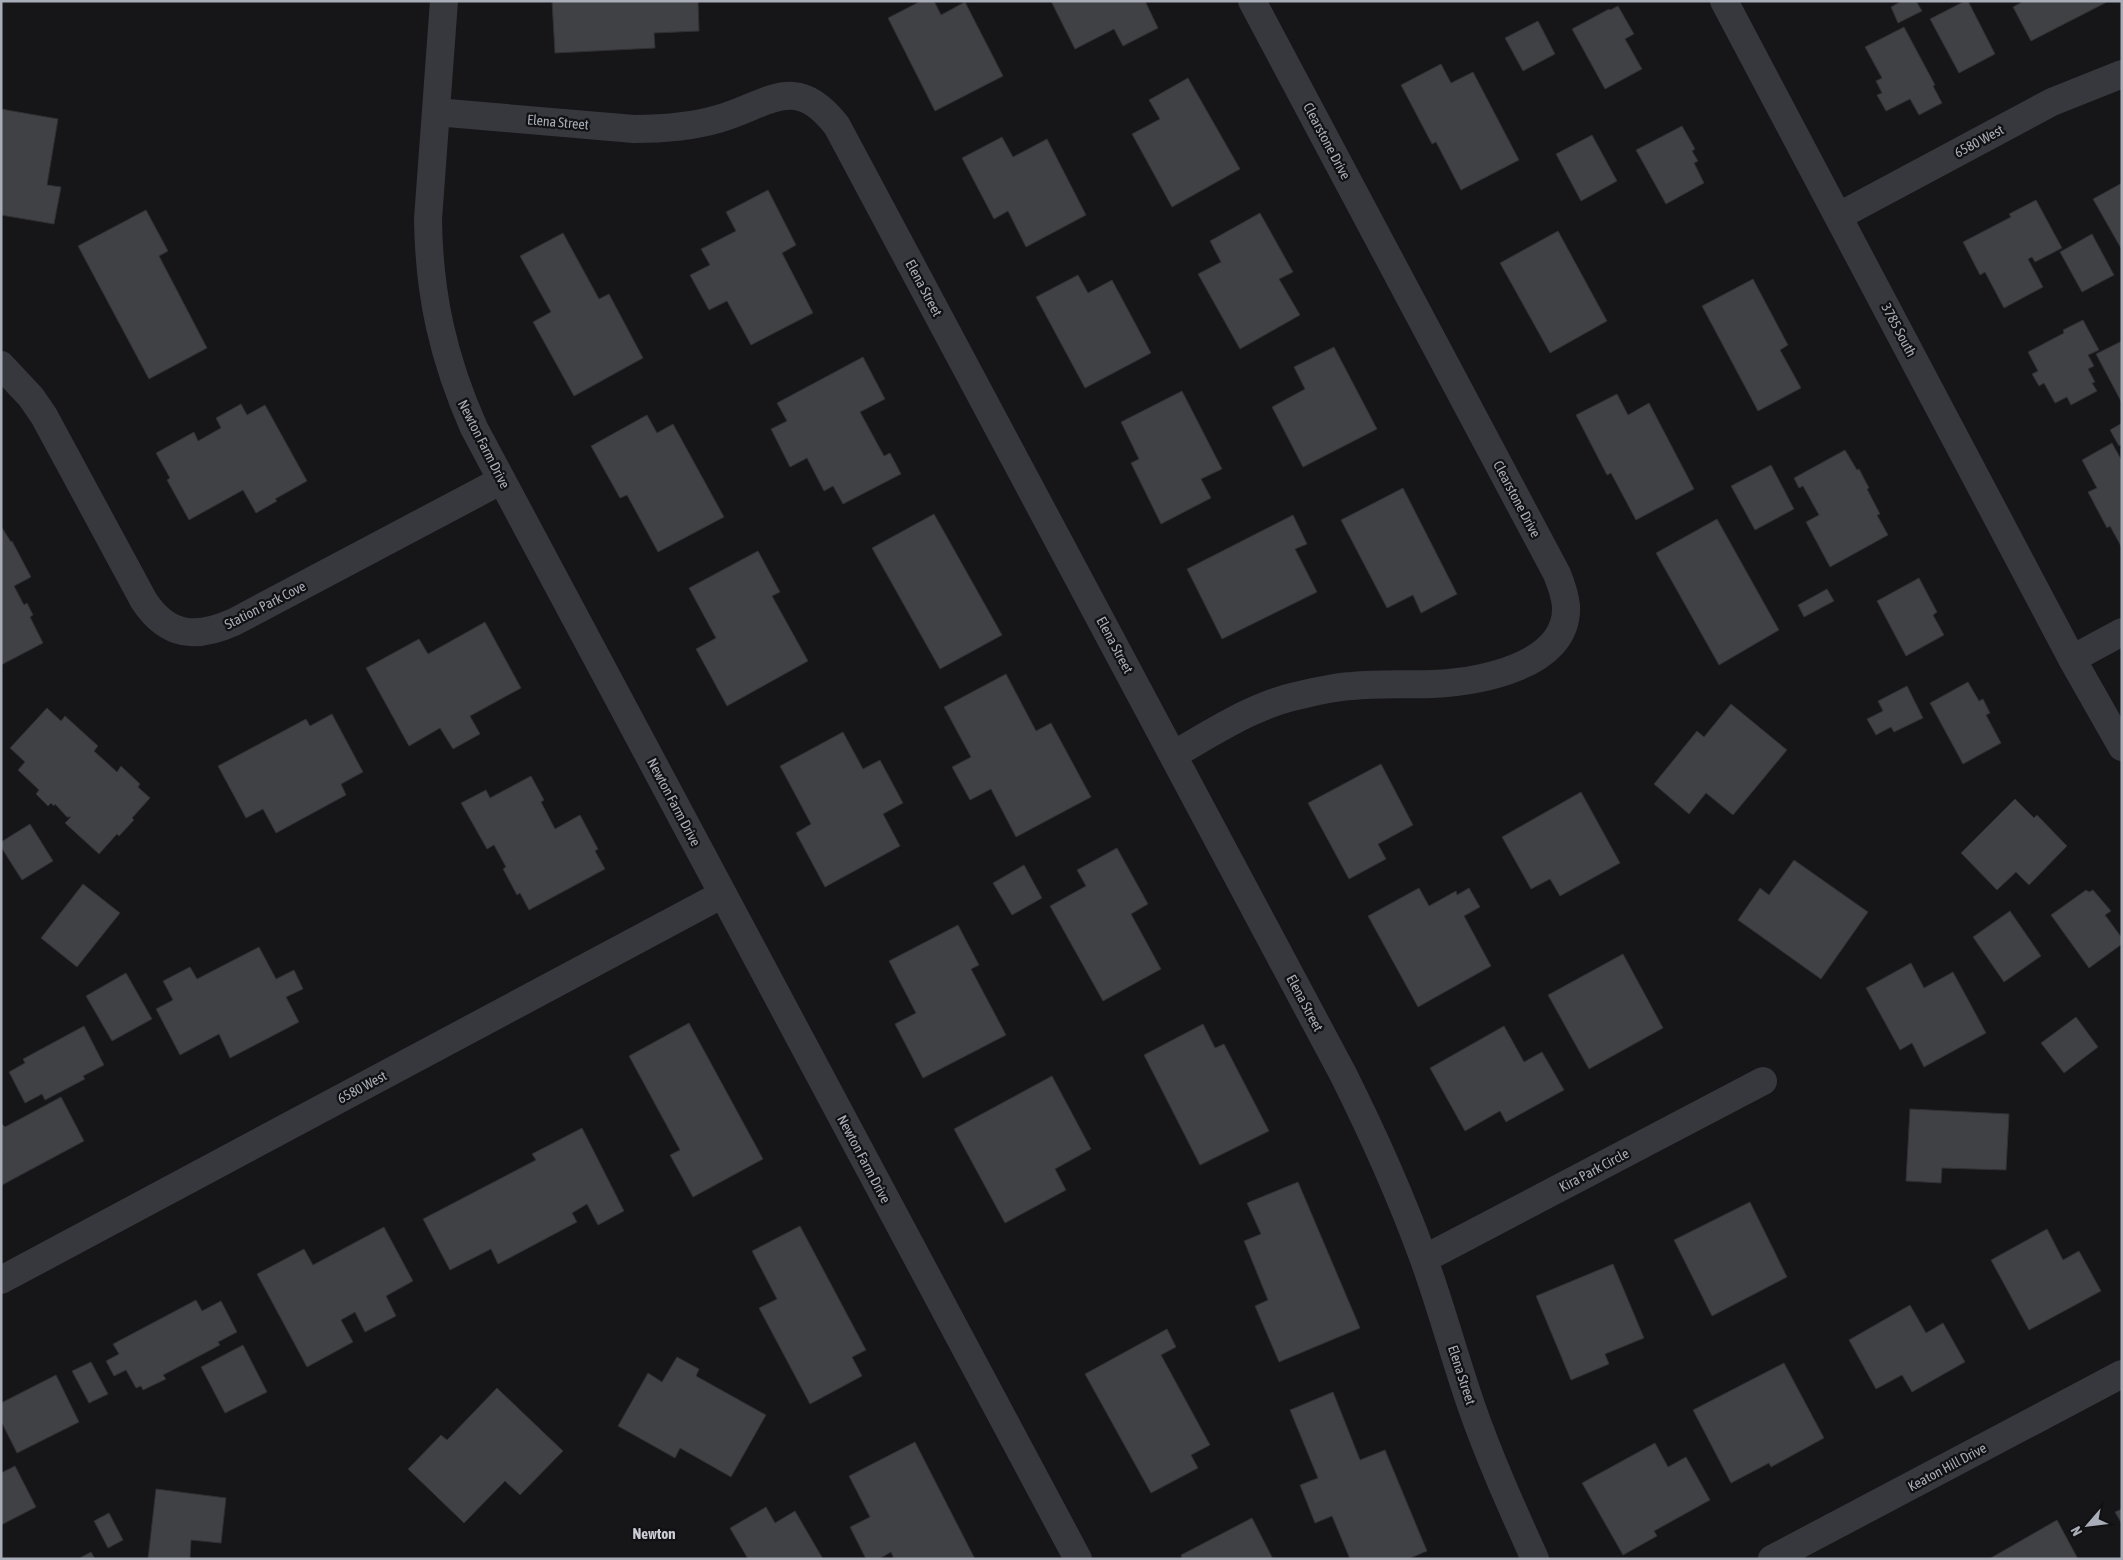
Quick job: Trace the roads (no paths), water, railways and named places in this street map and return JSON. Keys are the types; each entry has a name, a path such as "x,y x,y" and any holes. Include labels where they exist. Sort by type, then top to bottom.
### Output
{"street":[{"name":"Newton Farm Drive","path":"444,1 428,219 428,254 432,291 448,362 460,396 474,428 1078,1559"},
{"name":"Clearstone Drive","path":"1173,755 1241,718 1293,697 1350,686 1433,684 1459,681 1498,674 1515,668 1545,651 1558,639 1564,624 1566,607 1563,590 1557,574 1252,1"},
{"name":"3785 South","path":"1724,1 2072,659 2122,747"},
{"name":"6580 West","path":"1839,216 2052,102 2122,74"},
{"name":"Elena Street","path":"436,112 634,129 658,129 677,128 718,119 781,96 794,95 808,98 818,104 837,126 1343,1074 1393,1179 1424,1259 1471,1405 1503,1488 1535,1559"},
{"name":"Station Park Cove","path":"1,364 31,397 44,416 148,608 153,615 167,625 182,632 200,633 218,629 234,622 502,480"},
{"path":"2072,659 2122,632"},
{"name":"6580 West","path":"1,1280 723,894"},
{"name":"Kira Park Circle","path":"1424,1259 1763,1081"},
{"name":"Keaton Hill Drive","path":"1772,1559 2122,1374"}],"district":[{"name":"Newton","path":"654,1533"}]}
